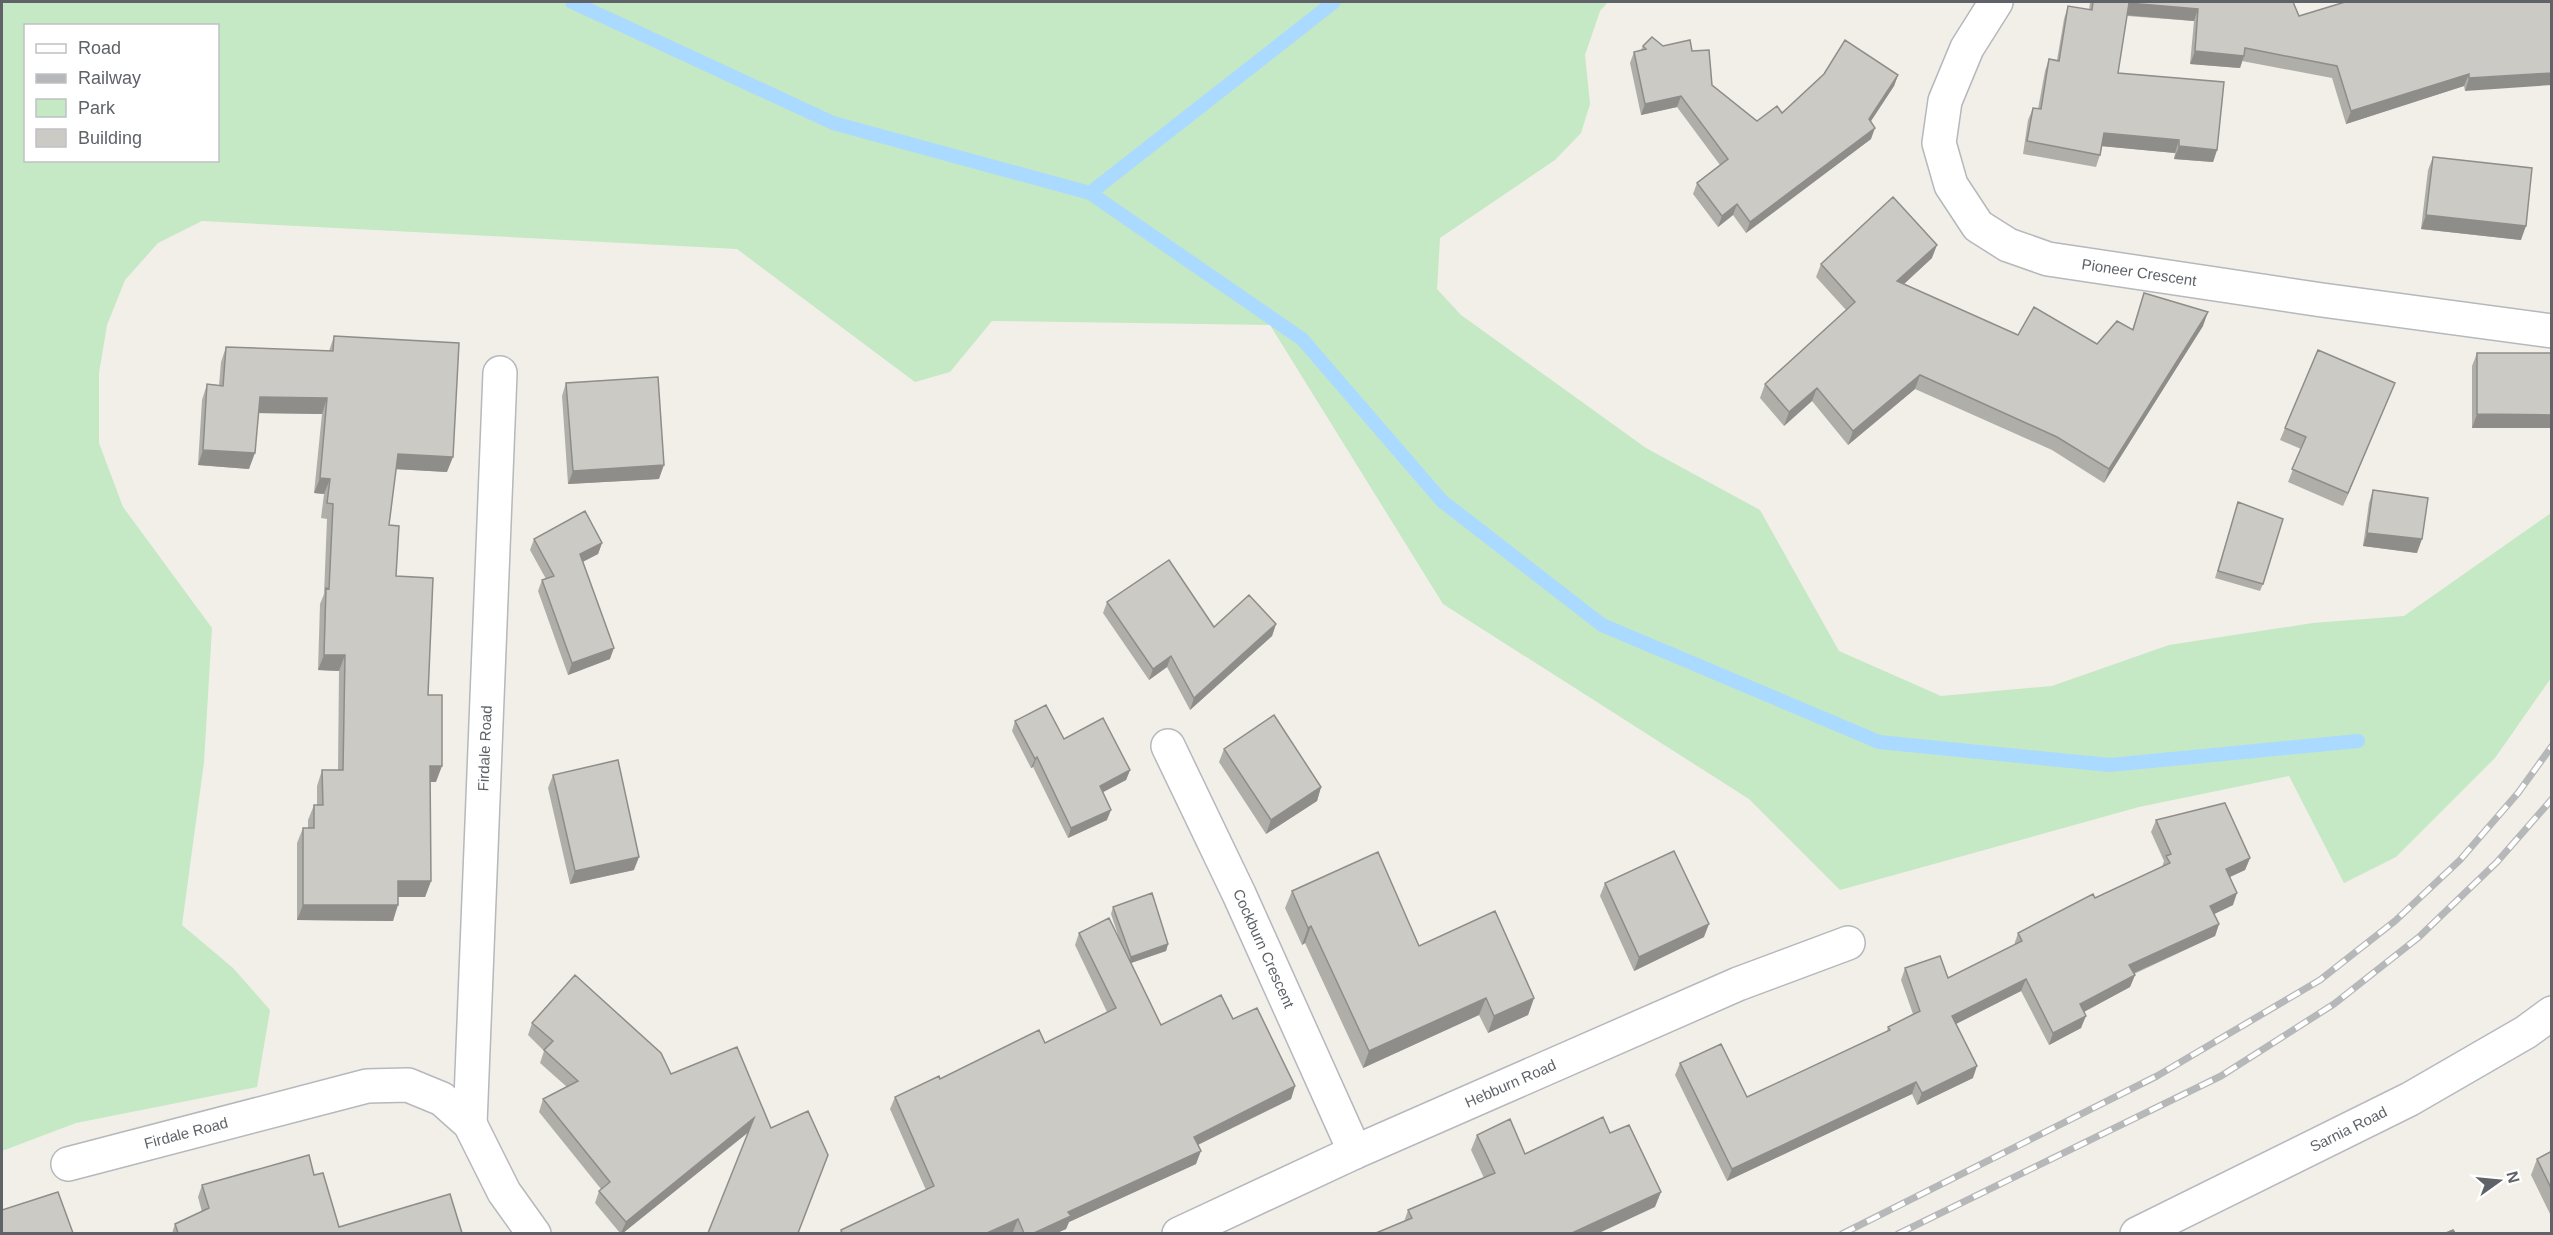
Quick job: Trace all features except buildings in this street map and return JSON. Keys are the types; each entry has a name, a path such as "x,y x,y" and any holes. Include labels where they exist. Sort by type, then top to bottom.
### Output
{"street":[{"name":"Pioneer Crescent","path":"1996,2 1967,48 1945,101 1939,143 1951,185 1978,226 2008,245 2048,259 2322,300 2552,331"},
{"name":"Firdale Road","path":"470,1124 500,373"},
{"name":"Cockburn Crescent","path":"1168,746 1239,894 1355,1152"},
{"name":"Hebburn Road","path":"1179,1233 1355,1152 1738,984 1848,943"},
{"name":"Sarnia Road","path":"2137,1233 2410,1099 2526,1032 2552,1013"},
{"name":"Firdale Road","path":"68,1164 367,1086 408,1085 442,1099 470,1124 504,1192 534,1233"}],"green space":[{"path":"2,2 1608,2 1600,11 1585,55 1590,104 1581,133 1555,160 1440,238 1437,289 1461,315 1646,448 1760,510 1839,651 1941,696 2052,686 2169,645 2313,623 2404,616 2551,513 2551,678 2495,758 2396,857 2344,883 2289,776 2139,807 1840,890 1749,799 1443,604 1270,325 992,321 950,372 915,382 737,249 202,221 158,243 125,280 107,325 99,373 99,443 123,507 212,628 204,762 182,925 233,968 270,1010 257,1087 76,1123 2,1151"}],"waterway":[{"path":"572,2 833,123 1090,193 1334,2"},
{"path":"1090,193 1302,339 1442,501 1602,625 1879,742 2110,765 2358,741"}],"railway":[{"path":"1842,1234 2157,1076 2320,980 2395,921 2460,860 2518,793 2552,746"},
{"path":"1898,1234 2221,1076 2334,1004 2419,937 2497,862 2552,799"}]}
